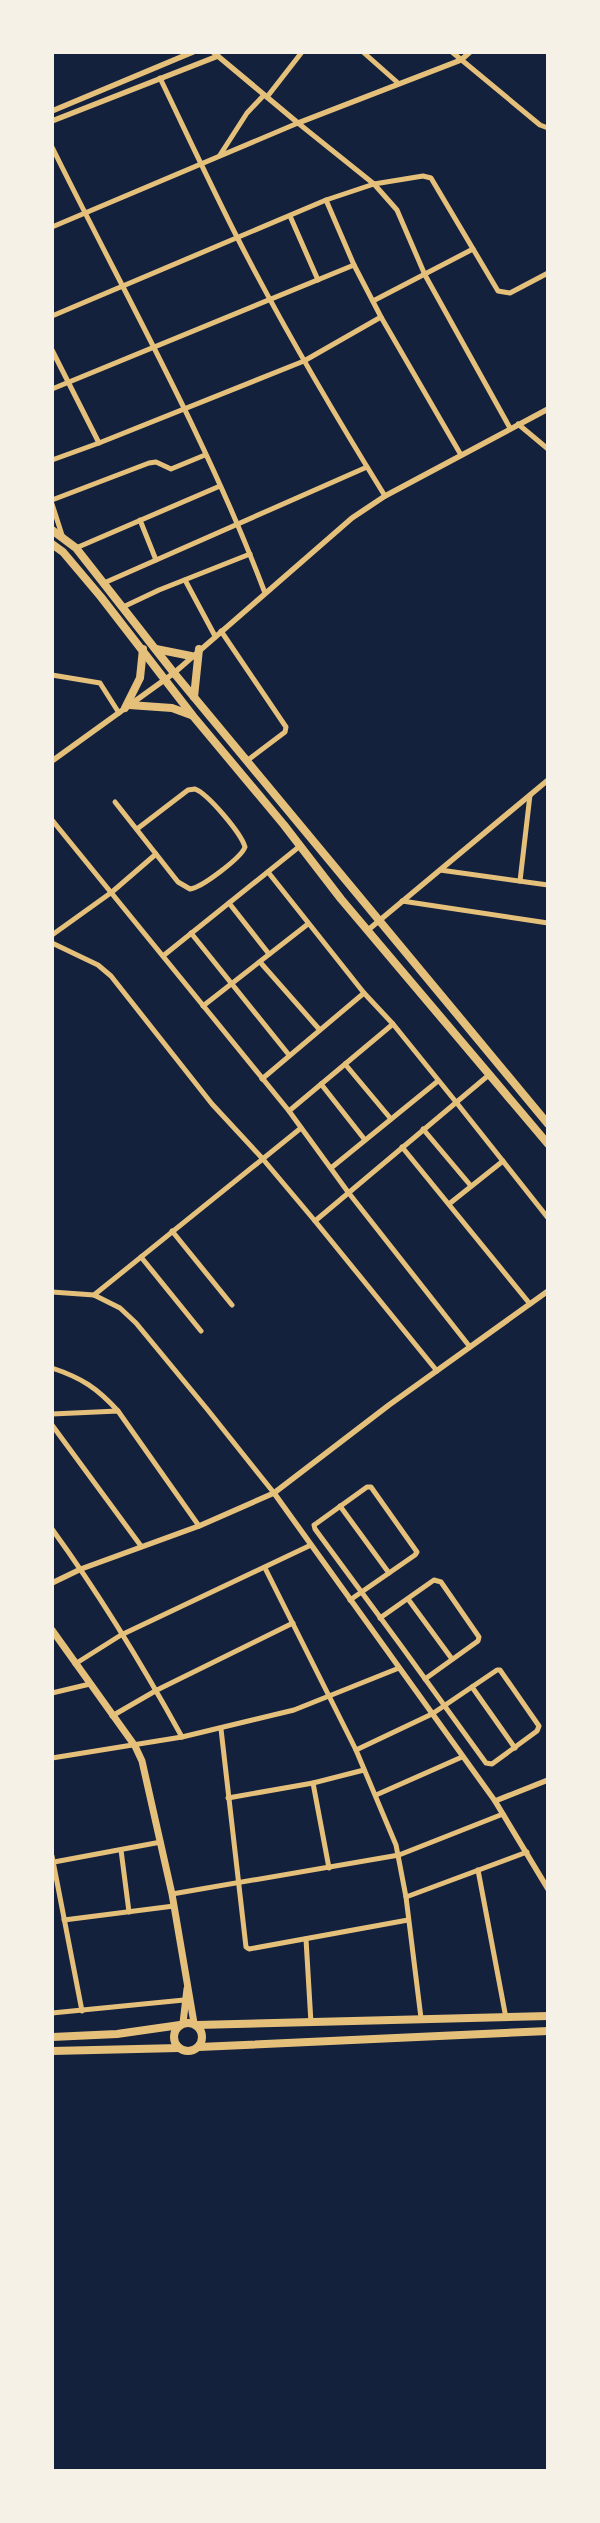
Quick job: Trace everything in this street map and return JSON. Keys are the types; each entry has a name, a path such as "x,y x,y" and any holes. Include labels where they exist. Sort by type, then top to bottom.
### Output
{"main road":[{"path":"52,530 62,535 76,548 174,673 548,1124"},
{"path":"52,544 72,562 143,649 193,716 284,824 368,930 548,1144"},
{"path":"143,649 140,678 125,709 172,708 193,716"},
{"path":"156,649 191,656"},
{"path":"194,697 199,649"},
{"path":"52,1630 135,1746 147,1777 172,1894 187,1988 196,2024 203,2033 199,2047"},
{"path":"179,2048 174,2036 181,2024 187,1988"},
{"path":"52,2037 117,2034 181,2024 548,2016"},
{"path":"52,2051 179,2048 187,2051 199,2047 548,2031"}],"street":[{"path":"52,112 193,52"},
{"path":"220,156 247,113 265,96 302,52"},
{"path":"363,52 398,82"},
{"path":"452,52 540,125 548,128"},
{"path":"52,227 398,82 461,60 470,52"},
{"path":"52,121 215,54 374,184 396,210 425,275 510,428"},
{"path":"160,78 237,238 270,300 366,467 385,496"},
{"path":"52,147 124,285 184,410 238,524 265,593"},
{"path":"52,316 326,200 374,184 423,176 431,178 493,286 504,294 510,293 548,273"},
{"path":"326,200 354,265 461,456"},
{"path":"290,216 318,280"},
{"path":"373,301 472,249"},
{"path":"52,389 354,265"},
{"path":"52,460 184,410 304,361 382,317"},
{"path":"52,350 70,382 99,443"},
{"path":"52,761 174,673 199,649 352,518 385,496 548,409"},
{"path":"518,424 548,449"},
{"path":"52,500 149,463 156,462 171,469 205,455"},
{"path":"104,583 366,467"},
{"path":"76,548 220,486"},
{"path":"52,504 62,535"},
{"path":"140,520 156,560"},
{"path":"123,607 250,554"},
{"path":"186,580 218,634 286,727 285,732 248,760"},
{"path":"52,675 100,683 125,709"},
{"path":"368,930 548,780"},
{"path":"115,802 178,882 190,890 200,886 230,863 245,847 240,836 204,795 195,789 188,790 137,829"},
{"path":"520,881 530,795"},
{"path":"52,820 289,1111 348,1192 470,1347"},
{"path":"163,956 300,846"},
{"path":"52,935 112,892 156,854"},
{"path":"440,870 548,885"},
{"path":"268,872 308,924 364,993 393,1024 548,1218"},
{"path":"402,901 548,923"},
{"path":"229,903 269,954"},
{"path":"203,1006 308,924"},
{"path":"191,933 289,1055"},
{"path":"52,943 98,965 111,976 212,1104 262,1158 437,1371"},
{"path":"260,962 319,1029"},
{"path":"262,1080 319,1029 364,993"},
{"path":"289,1111 393,1024"},
{"path":"345,1064 391,1119"},
{"path":"315,1221 490,1074"},
{"path":"331,1168 438,1081"},
{"path":"321,1084 365,1140"},
{"path":"94,1295 301,1128"},
{"path":"423,1129 471,1186"},
{"path":"402,1147 530,1304"},
{"path":"449,1204 503,1161"},
{"path":"172,1231 232,1305"},
{"path":"141,1256 201,1331"},
{"path":"52,1582 141,1546 199,1526 274,1493 338,1442 548,1291"},
{"path":"52,1292 94,1295 120,1308 136,1323 208,1409 274,1493 495,1801 526,1852 545,1878 548,1888"},
{"path":"52,1368 72,1374 94,1386 118,1411 199,1526"},
{"path":"52,1414 118,1411"},
{"path":"52,1425 141,1546"},
{"path":"350,1600 362,1592 417,1552 374,1489 367,1487 314,1525 362,1592 380,1618 445,1706 489,1765 537,1731 539,1726 503,1672 496,1670 445,1706 432,1714 356,1750"},
{"path":"340,1506 388,1573"},
{"path":"52,1529 81,1569 157,1690 182,1737"},
{"path":"75,1664 121,1635 311,1545"},
{"path":"265,1568 356,1750 399,1855 421,2018"},
{"path":"380,1618 434,1580 441,1582 479,1637 478,1641 425,1679"},
{"path":"408,1599 452,1660"},
{"path":"112,1716 157,1690 293,1623"},
{"path":"52,1758 135,1746 221,1729 294,1710 329,1698 399,1668"},
{"path":"52,1693 90,1684"},
{"path":"472,1687 515,1748"},
{"path":"221,1729 237,1882 246,1947 249,1949 408,1920"},
{"path":"376,1795 462,1757"},
{"path":"228,1798 313,1783 364,1770"},
{"path":"495,1801 548,1780"},
{"path":"313,1783 328,1868"},
{"path":"172,1894 399,1855 503,1814"},
{"path":"54,1862 161,1842"},
{"path":"121,1850 129,1912"},
{"path":"406,1897 526,1852"},
{"path":"52,1856 55,1889 64,1920 82,2011"},
{"path":"478,1870 506,2018"},
{"path":"64,1920 174,1906"},
{"path":"306,1939 311,2022"},
{"path":"52,2013 184,2000"}]}
